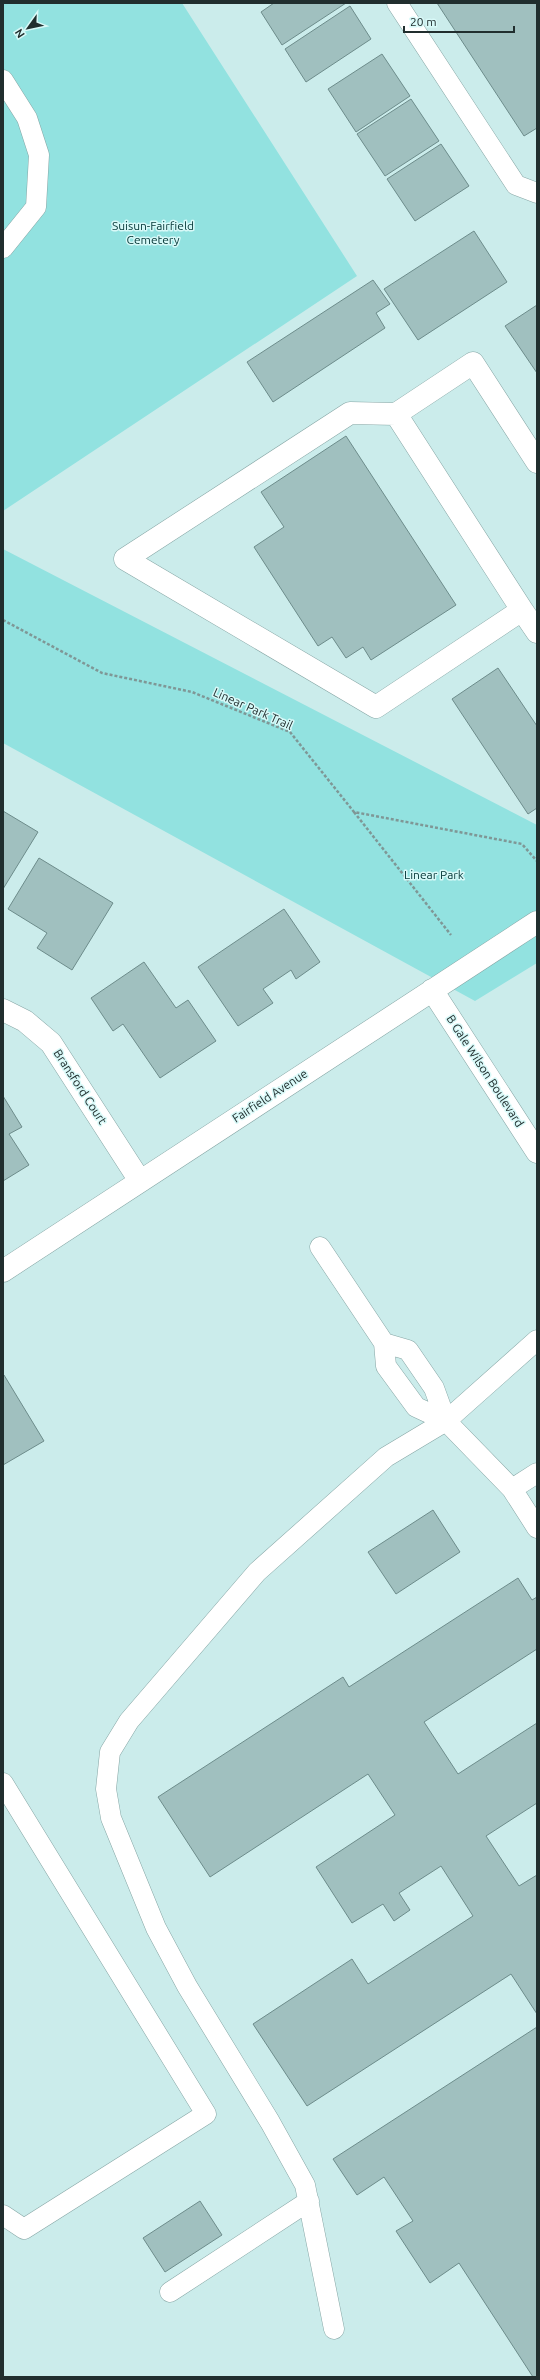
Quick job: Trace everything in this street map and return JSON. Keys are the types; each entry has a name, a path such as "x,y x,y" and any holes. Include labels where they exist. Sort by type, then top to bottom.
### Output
{"street":[{"path":"522,610 376,706 125,559 350,413 396,414 473,363 537,462"},
{"path":"396,414 537,632"},
{"name":"Fairfield Avenue","path":"3,1271 537,922"},
{"name":"B Gale Wilson Boulevard","path":"432,990 537,1152"},
{"name":"Bransford Court","path":"3,1010 25,1021 51,1043 140,1181"}],"lane":[{"path":"397,3 516,186 537,193"},
{"path":"3,80 27,118 39,155 36,207 3,248"},
{"path":"320,1247 384,1343 386,1366 416,1407 446,1421 512,1489 537,1528"},
{"path":"334,2329 305,2185 270,2122 187,1986 156,1928 111,1818 106,1789 110,1752 129,1721 257,1572 386,1457 446,1421 537,1340"},
{"path":"384,1343 408,1350 434,1388 446,1421"},
{"path":"512,1489 537,1473"},
{"path":"3,1783 206,2114 24,2229 3,2215"},
{"path":"170,2292 309,2201"}],"path":[{"name":"Linear Park Trail","path":"3,620 102,673 192,692 290,732 451,935"},
{"path":"354,812 522,844 537,861"}],"green space":[{"name":"Suisun-Fairfield Cemetery","path":"3,3 182,3 357,276 3,511"},
{"name":"Linear Park","path":"3,549 537,825 537,963 475,1001 3,743"}],"building":[{"path":"274,3 346,3 282,45 261,12"},
{"path":"437,3 537,3 537,128 524,136"},
{"path":"350,6 371,39 306,82 285,49"},
{"path":"382,54 410,96 356,132 328,89"},
{"path":"411,99 439,141 385,176 357,134"},
{"path":"441,144 469,186 415,221 387,179"},
{"path":"474,231 507,282 418,340 384,289"},
{"path":"373,280 390,304 376,313 385,328 273,402 247,362"},
{"path":"537,305 537,373 505,326"},
{"path":"346,436 456,605 371,660 363,647 346,658 332,637 318,646 254,547 284,527 261,492"},
{"path":"498,668 537,726 537,808 528,814 452,699"},
{"path":"3,811 38,832 3,889"},
{"path":"39,858 113,903 72,970 37,948 47,933 8,909"},
{"path":"284,909 320,962 296,979 291,970 263,989 273,1003 238,1026 198,967"},
{"path":"144,962 176,1008 188,1000 216,1041 160,1078 123,1024 113,1031 91,998"},
{"path":"3,1096 22,1127 9,1134 29,1165 3,1181"},
{"path":"4,1375 44,1441 3,1465 3,1376"},
{"path":"433,1510 460,1552 396,1594 368,1552"},
{"path":"518,1578 532,1600 537,1597 537,1649 424,1722 458,1774 537,1723 537,1803 486,1836 519,1886 537,1875 537,2014 511,1974 307,2106 253,2024 352,1959 368,1984 473,1916 441,1866 399,1893 410,1910 394,1921 383,1904 352,1923 316,1867 395,1815 368,1774 210,1877 158,1797 343,1677 349,1687"},
{"path":"537,2027 537,2377 533,2377 459,2263 430,2283 396,2231 413,2221 384,2177 357,2195 333,2159"},
{"path":"200,2201 222,2235 165,2272 143,2238"}]}
